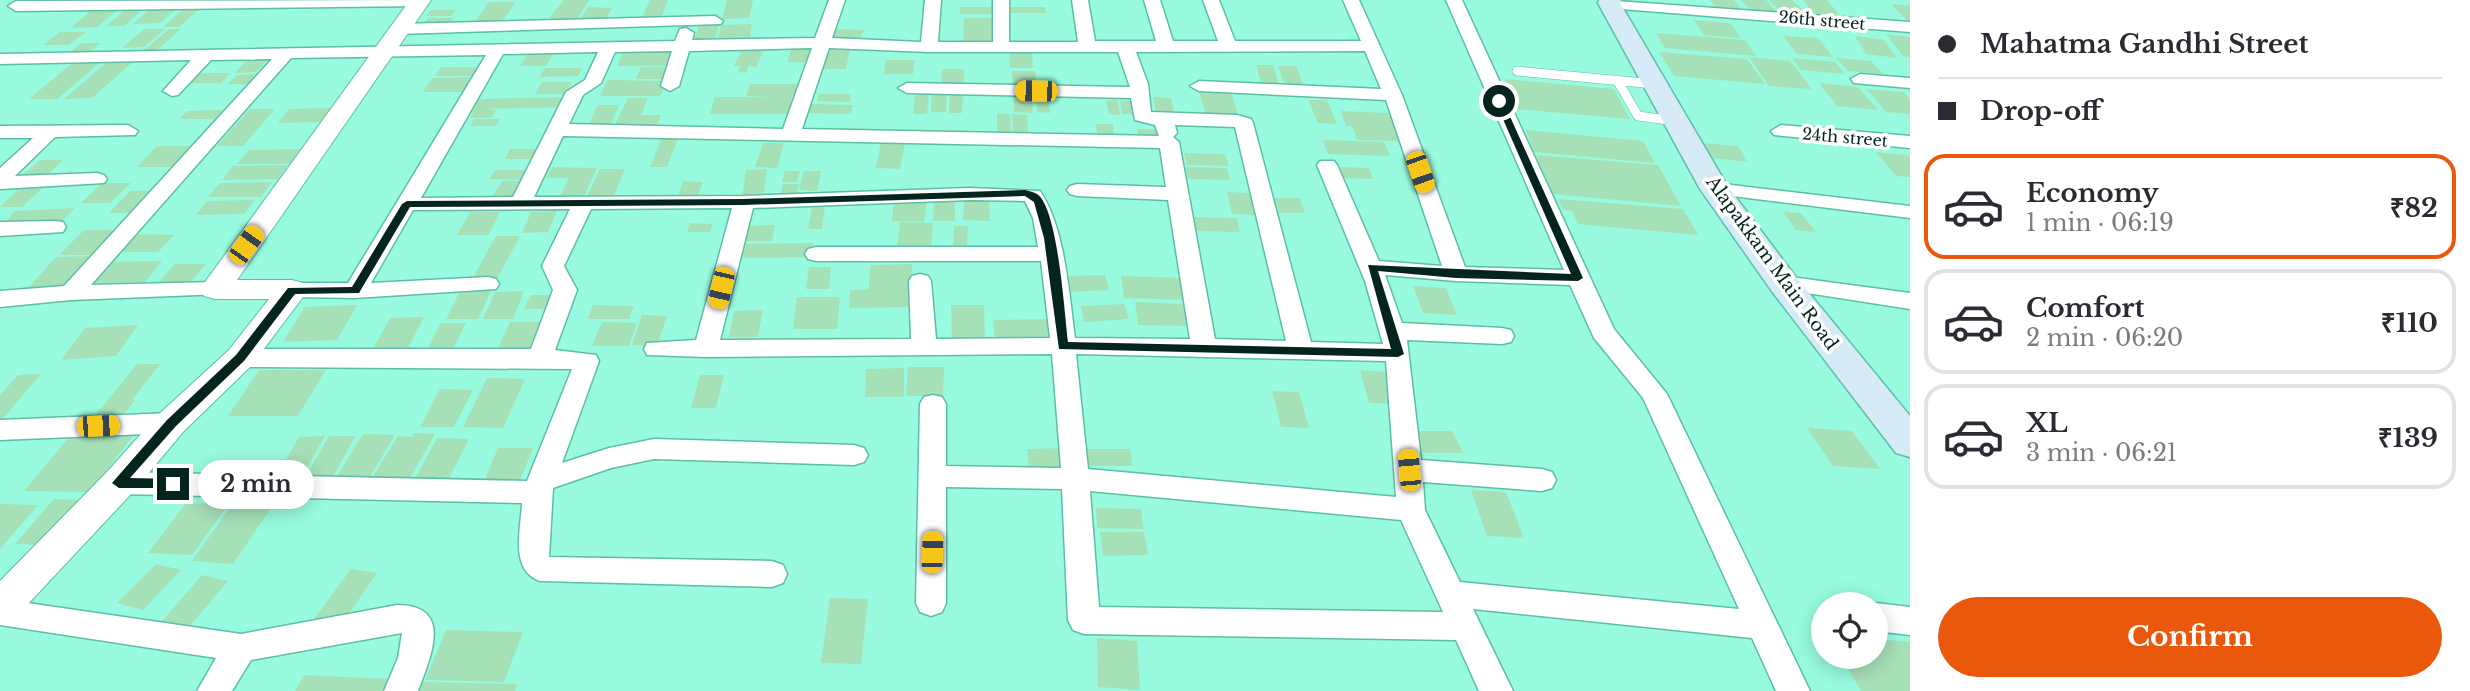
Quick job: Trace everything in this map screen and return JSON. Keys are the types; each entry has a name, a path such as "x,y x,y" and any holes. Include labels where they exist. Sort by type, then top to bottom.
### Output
{"main road":[{"name":"Alapakkam Main Road","path":"1609,1 1715,189 1783,283 1910,443"}],"street":[{"path":"790,135 837,0"},
{"path":"929,47 933,0"},
{"path":"1001,0 1001,47"},
{"path":"1080,0 1087,46"},
{"path":"1152,0 1166,46"},
{"path":"1211,0 1228,45"},
{"path":"1352,0 1393,95 1456,274"},
{"path":"1454,0 1603,332 1654,394 1793,691"},
{"path":"0,17 20,3 421,1"},
{"path":"215,289 421,1"},
{"name":"26th street","path":"1609,1 1910,27"},
{"path":"0,59 286,54 392,39 715,21"},
{"path":"670,86 688,22"},
{"path":"392,39 498,49 820,43 929,47 1371,47"},
{"path":"520,205 575,92 592,83 608,47"},
{"path":"1125,47 1139,84 1142,116 1244,123 1301,351"},
{"path":"355,291 498,49"},
{"path":"71,293 286,54"},
{"path":"172,91 204,57"},
{"path":"1860,79 1910,83"},
{"path":"1199,86 1393,95"},
{"path":"907,88 1139,93"},
{"path":"1162,119 1166,124 1204,347"},
{"path":"557,130 1169,142"},
{"path":"0,132 128,131"},
{"name":"24th street","path":"1781,131 1910,142"},
{"path":"0,181 50,132"},
{"path":"1327,165 1371,267 1395,342 1411,510 1496,691"},
{"path":"0,181 97,179"},
{"path":"1715,189 1910,212"},
{"path":"1077,190 1177,194"},
{"path":"407,204 744,202 1025,193 1033,195 1039,202 1051,254 1063,346 1076,479 1084,620 1464,626"},
{"path":"706,349 744,202"},
{"path":"540,358 565,290 553,266 583,204"},
{"path":"0,229 55,227"},
{"path":"816,254 1051,254"},
{"path":"1371,267 1456,274 1578,278"},
{"path":"920,281 924,347"},
{"path":"1783,283 1910,301"},
{"path":"0,299 71,293 215,289 355,291 488,284"},
{"path":"292,290 240,358 172,423 119,483 13,580 0,610 241,648 397,619 411,619 417,624 419,633 416,653 401,691"},
{"path":"656,349 1063,346 1301,351 1502,336"},
{"path":"240,358 540,358 587,361 539,486 534,561 540,568 772,574"},
{"path":"931,603 933,404"},
{"path":"0,429 172,423"},
{"path":"119,483 363,490 539,486 609,458 653,449 854,455"},
{"path":"1409,470 1542,480"},
{"path":"934,476 1076,479 1411,510"},
{"path":"1452,594 1762,625"},
{"path":"1888,618 1910,621"},
{"path":"214,691 241,648"}],"lane":[{"path":"1517,71 1655,84"},
{"path":"1617,80 1638,116 1676,121"}],"building":[{"path":"564,0 589,0 577,20 551,20 553,18 549,18"},
{"path":"650,0 668,0 660,20 641,20"},
{"path":"727,0 753,0 749,18 722,19"},
{"path":"1710,0 1734,0 1744,12 1719,10"},
{"path":"1741,0 1766,0 1778,13 1751,11"},
{"path":"1769,0 1792,0 1806,13 1793,13 1797,17 1785,16"},
{"path":"1803,0 1827,0 1844,20 1818,18"},
{"path":"489,2 516,2 501,23 474,23"},
{"path":"1891,4 1910,6 1910,24"},
{"path":"588,7 612,8 605,21 580,20"},
{"path":"960,7 996,7 997,14 960,14"},
{"path":"1006,7 1045,7 1046,13 1007,13"},
{"path":"149,10 175,10 160,23 133,24"},
{"path":"182,10 198,10 179,27 163,27"},
{"path":"431,10 456,10 451,16 426,16"},
{"path":"90,11 116,11 97,27 71,28"},
{"path":"124,11 141,11 124,26 106,26"},
{"path":"428,18 453,18 449,24 423,25"},
{"path":"964,18 998,18 1000,44 963,44"},
{"path":"1694,20 1730,23 1741,38 1704,35"},
{"path":"752,24 750,37 718,38 721,25"},
{"path":"699,25 719,25 715,40 694,41"},
{"path":"144,29 165,29 144,47 122,48"},
{"path":"169,29 181,29 156,51 143,51"},
{"path":"833,29 864,30 859,40 830,40"},
{"path":"60,32 86,32 69,45 43,45"},
{"path":"1656,33 1745,40 1756,56 1665,48"},
{"path":"1886,34 1910,37 1910,57 1903,56"},
{"path":"1783,36 1818,38 1833,57 1797,54"},
{"path":"1855,36 1884,40 1897,58 1866,54"},
{"path":"82,43 101,43 89,52 70,52"},
{"path":"743,47 765,48 756,67 749,66 746,73 738,72 741,66 734,66"},
{"path":"792,48 811,48 806,63 787,62"},
{"path":"624,50 677,50 671,66 617,66"},
{"path":"825,50 850,50 846,69 820,69"},
{"path":"529,51 555,51 546,66 520,66"},
{"path":"1659,52 1747,59 1765,84 1674,76"},
{"path":"1009,53 1032,53 1033,68 1010,68"},
{"path":"1749,57 1790,61 1812,89 1769,86"},
{"path":"1792,58 1835,62 1845,74 1801,70"},
{"path":"1836,58 1871,61 1883,74 1848,71"},
{"path":"248,59 268,59 256,72 235,73"},
{"path":"76,60 103,60 57,99 29,99"},
{"path":"135,60 92,98 64,99 108,61"},
{"path":"886,60 915,60 913,74 884,74"},
{"path":"1256,65 1273,65 1280,87 1262,87"},
{"path":"1278,66 1296,66 1305,88 1286,88"},
{"path":"441,67 482,67 476,76 435,76"},
{"path":"641,67 672,67 667,79 636,79"},
{"path":"545,68 582,68 578,76 539,77"},
{"path":"942,69 964,69 964,85 941,85"},
{"path":"1012,71 1035,71 1036,87 1013,87"},
{"path":"198,73 230,73 221,83 187,83"},
{"path":"255,74 247,84 228,84 237,75"},
{"path":"475,77 466,92 423,92 432,78"},
{"path":"1505,79 1614,89 1630,119 1516,109"},
{"path":"607,80 667,81 660,96 600,96"},
{"path":"542,82 572,82 566,94 535,94"},
{"path":"1819,83 1858,87 1878,110 1837,106"},
{"path":"750,84 799,84 797,96 792,96 788,114 710,114 715,97 772,97 746,96"},
{"path":"1867,89 1904,92 1910,99 1910,114 1886,112"},
{"path":"1199,92 1231,92 1239,118 1207,118"},
{"path":"819,94 851,94 850,102 817,101"},
{"path":"932,94 947,94 946,112 931,112"},
{"path":"950,94 963,94 962,113 949,113"},
{"path":"1013,94 1032,95 1033,113 1014,112"},
{"path":"915,95 929,95 927,114 913,114"},
{"path":"1036,95 1048,96 1050,113 1037,112"},
{"path":"570,97 566,107 483,109 496,110 491,118 470,118 479,99"},
{"path":"1153,97 1171,98 1174,112 1156,112"},
{"path":"628,98 648,98 641,115 661,115 657,126 614,127"},
{"path":"1106,100 1118,100 1120,115 1109,114"},
{"path":"1308,100 1327,100 1337,124 1318,123"},
{"path":"1120,101 1131,101 1133,114 1122,114"},
{"path":"808,104 853,105 851,114 806,113"},
{"path":"598,105 619,105 610,126 588,126"},
{"path":"331,108 320,122 278,123 289,109"},
{"path":"250,109 275,109 243,146 217,146"},
{"path":"223,110 215,119 179,119 187,111"},
{"path":"1341,111 1389,113 1399,141 1357,140 1352,126 1346,126"},
{"path":"997,113 1010,114 1011,136 997,136"},
{"path":"1012,114 1027,115 1028,136 1013,135"},
{"path":"474,119 500,119 496,126 470,126"},
{"path":"1096,124 1113,124 1115,139 1098,139"},
{"path":"1137,129 1162,129 1164,140 1139,140"},
{"path":"1526,130 1643,141 1655,163 1534,152"},
{"path":"663,135 679,136 667,167 650,167"},
{"path":"1323,140 1384,142 1390,156 1328,154"},
{"path":"881,142 905,143 900,169 876,168"},
{"path":"763,143 784,143 777,168 755,167"},
{"path":"1702,143 1738,146 1748,162 1712,158"},
{"path":"157,146 193,146 174,167 137,167"},
{"path":"302,149 291,164 237,164 249,150"},
{"path":"510,149 543,149 537,159 505,159"},
{"path":"1876,152 1907,155 1910,158 1910,177 1896,176"},
{"path":"1184,153 1225,154 1229,166 1187,165"},
{"path":"1536,155 1658,165 1681,206 1553,194"},
{"path":"40,160 63,160 46,176 21,176"},
{"path":"288,165 278,179 222,180 233,166"},
{"path":"552,167 597,168 582,201 558,201 569,178 546,178"},
{"path":"1186,167 1227,168 1230,180 1188,179"},
{"path":"1336,167 1369,168 1373,179 1340,178"},
{"path":"600,169 625,169 612,200 585,200"},
{"path":"767,169 763,197 742,197 746,170"},
{"path":"495,170 533,170 528,180 490,179"},
{"path":"785,171 800,171 797,182 782,182"},
{"path":"804,171 821,171 817,191 799,190"},
{"path":"502,181 525,181 513,202 489,202"},
{"path":"683,181 703,182 698,196 678,196"},
{"path":"272,182 261,197 208,197 220,183"},
{"path":"102,183 131,183 110,203 81,203"},
{"path":"783,184 799,184 796,196 780,196"},
{"path":"22,186 45,186 22,207 0,207"},
{"path":"157,190 136,213 109,213 130,191"},
{"path":"1227,192 1250,193 1256,215 1232,214"},
{"path":"1274,198 1300,198 1305,213 1280,213"},
{"path":"1558,199 1683,209 1698,235 1578,224 1572,211 1563,210"},
{"path":"255,200 244,214 196,215 207,201"},
{"path":"894,200 927,200 924,222 892,221"},
{"path":"934,200 955,200 955,221 933,221"},
{"path":"964,200 989,200 990,221 963,220"},
{"path":"812,206 825,206 822,229 808,229"},
{"path":"75,208 62,221 3,224 15,211"},
{"path":"557,211 548,232 522,233 531,212"},
{"path":"470,212 500,212 488,235 457,235"},
{"path":"1783,212 1801,213 1816,232 1796,230"},
{"path":"1193,217 1237,218 1240,232 1195,231"},
{"path":"900,222 933,223 931,248 897,248"},
{"path":"690,223 713,224 710,232 687,232"},
{"path":"775,225 772,241 739,241 742,226"},
{"path":"954,226 968,226 967,246 953,246"},
{"path":"84,230 115,230 92,255 59,255"},
{"path":"129,234 174,235 158,252 112,252"},
{"path":"496,236 520,236 497,279 472,279"},
{"path":"813,243 811,257 737,258 740,244"},
{"path":"89,256 60,290 25,291 56,257"},
{"path":"162,261 145,282 86,283 104,262"},
{"path":"175,264 206,264 187,286 155,286"},
{"path":"912,264 910,307 849,308 850,290 869,289 870,265"},
{"path":"809,267 831,267 829,289 806,289"},
{"path":"1105,275 1109,290 1064,292 1061,276"},
{"path":"1121,276 1183,278 1187,300 1124,298"},
{"path":"1413,286 1446,288 1457,315 1423,313"},
{"path":"460,291 491,291 478,319 446,319"},
{"path":"524,291 513,319 483,319 495,292"},
{"path":"531,295 563,295 557,309 524,309"},
{"path":"797,297 840,297 837,329 793,329"},
{"path":"1135,302 1185,304 1190,326 1138,325"},
{"path":"1124,304 1129,319 1084,322 1081,306"},
{"path":"357,305 337,340 283,342 305,307"},
{"path":"593,305 634,306 629,319 588,319"},
{"path":"951,305 984,305 985,341 952,341"},
{"path":"763,310 758,337 729,337 734,311"},
{"path":"642,315 667,316 657,346 632,345"},
{"path":"424,317 408,348 373,349 390,318"},
{"path":"1053,319 1055,340 995,340 993,320"},
{"path":"510,322 549,322 537,353 496,353"},
{"path":"602,322 637,323 629,346 592,346"},
{"path":"441,323 466,323 451,353 425,353"},
{"path":"138,325 116,356 61,360 85,328"},
{"path":"137,364 160,364 122,417 94,417"},
{"path":"908,367 944,367 943,396 906,396"},
{"path":"904,368 904,397 865,397 866,369"},
{"path":"259,370 326,370 298,416 228,416"},
{"path":"1360,370 1385,372 1396,404 1369,403"},
{"path":"41,374 0,422 0,395 18,375"},
{"path":"700,375 724,375 716,408 691,408"},
{"path":"487,378 525,379 503,428 463,427"},
{"path":"440,389 473,390 454,427 420,427"},
{"path":"1272,391 1299,392 1309,428 1281,427"},
{"path":"1807,428 1852,431 1880,469 1833,466"},
{"path":"1414,431 1452,431 1463,453 1423,453"},
{"path":"414,433 435,434 407,483 370,481 398,436 412,437"},
{"path":"363,434 395,435 368,480 336,478"},
{"path":"70,436 133,436 90,492 24,491"},
{"path":"325,436 301,478 275,479 299,437"},
{"path":"329,436 355,436 332,479 304,479"},
{"path":"437,438 469,439 446,484 413,483"},
{"path":"498,448 533,448 518,486 482,486"},
{"path":"1067,448 1070,469 1029,470 1027,449"},
{"path":"1085,449 1130,449 1132,466 1087,466"},
{"path":"1471,490 1506,492 1524,538 1487,536"},
{"path":"54,499 79,500 41,545 15,544"},
{"path":"186,503 228,505 192,555 148,553"},
{"path":"0,504 38,505 0,549"},
{"path":"231,506 271,508 233,564 192,561"},
{"path":"1096,508 1141,509 1144,529 1097,528"},
{"path":"1100,532 1144,532 1148,555 1103,556"},
{"path":"156,564 181,570 143,610 117,603"},
{"path":"351,569 377,573 339,628 303,634"},
{"path":"202,575 228,581 183,634 156,628"},
{"path":"830,598 868,599 861,664 821,663"},
{"path":"446,630 523,632 504,682 425,680"},
{"path":"1097,638 1137,641 1140,690 1098,687"},
{"path":"1888,640 1910,642 1910,691 1861,691 1848,669 1888,669"},
{"path":"304,675 389,679 384,691 295,691"},
{"path":"421,682 517,684 515,691 417,691"}],"route":[{"path":"173,484 119,483 172,423 240,358 292,290 355,291 407,204 744,202 1025,193 1033,195 1039,202 1049,238 1063,346 1204,347 1398,354 1371,267 1456,274 1578,278 1499,101"}]}
